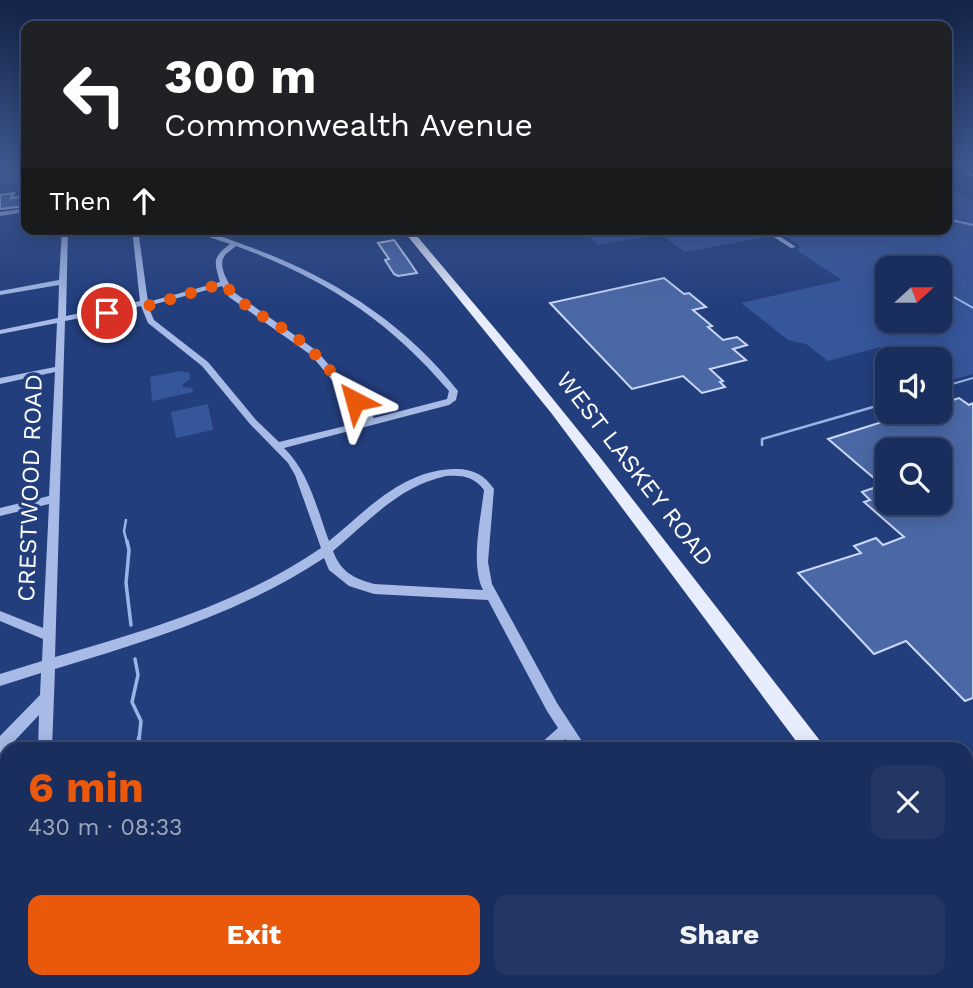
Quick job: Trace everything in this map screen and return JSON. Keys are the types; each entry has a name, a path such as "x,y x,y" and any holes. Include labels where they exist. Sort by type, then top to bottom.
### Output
{"main road":[{"name":"WEST LASKEY ROAD","path":"411,235 455,293 518,363 809,742"}],"street":[{"name":"CRESTWOOD ROAD","path":"45,742 65,235"},
{"path":"136,235 144,305 153,324 205,364 253,422 292,461 300,475 333,567 360,586 374,589 491,595"},
{"path":"209,235 291,264 356,300 412,345 454,391 451,400 446,404 278,446"},
{"path":"774,235 793,247"},
{"path":"236,243 227,248 218,260 224,283 243,305 284,329 314,353 372,422"},
{"path":"0,293 63,282"},
{"path":"0,332 144,305 224,283"},
{"path":"0,381 59,369"},
{"path":"0,680 160,631 216,609 284,576 326,551 401,489 441,474 468,474 484,481 489,489 482,562 485,584 565,730 574,742"},
{"path":"0,512 54,499"},
{"path":"0,616 49,636"},
{"path":"4,742 47,697"},
{"path":"552,742 565,730"}],"shaded area":[{"path":"952,213 973,213 973,374 952,380 952,347 875,347 828,361 806,344 788,340 741,303 842,280 798,251 800,246 783,235 952,235"},
{"path":"587,235 654,235 598,245"},
{"path":"661,235 767,237 685,252"},
{"path":"180,371 190,373 190,379 182,385 192,388 193,392 152,401 150,377"},
{"path":"208,404 213,430 176,438 171,412"}],"building":[{"path":"394,240 417,273 398,276 394,274 385,260 389,259 378,243"},
{"path":"664,278 706,307 693,310 712,326 708,327 723,340 737,337 747,345 733,349 746,360 710,369 723,381 720,382 725,387 702,393 683,376 632,389 550,303"},
{"path":"959,398 969,405 973,403 973,698 965,701 906,641 874,654 798,573 861,553 854,546 876,538 883,545 904,537 879,515 952,515 952,438 875,438 875,479 828,439 876,424 952,424 952,400"},
{"path":"875,487 875,512 864,502 870,500 862,492"}],"waterway":[{"path":"952,220 973,225"},
{"path":"952,296 973,308"},
{"path":"952,384 973,378"},
{"path":"762,445 762,439 875,406"},
{"path":"126,520 124,531 127,543"},
{"path":"127,541 129,550 126,583 131,625"},
{"path":"135,659 138,675 132,702 141,721 139,740"},
{"path":"139,738 139,742"}],"route":[{"path":"107,313 144,307 224,283 243,305 302,342 324,363 355,401"}]}
